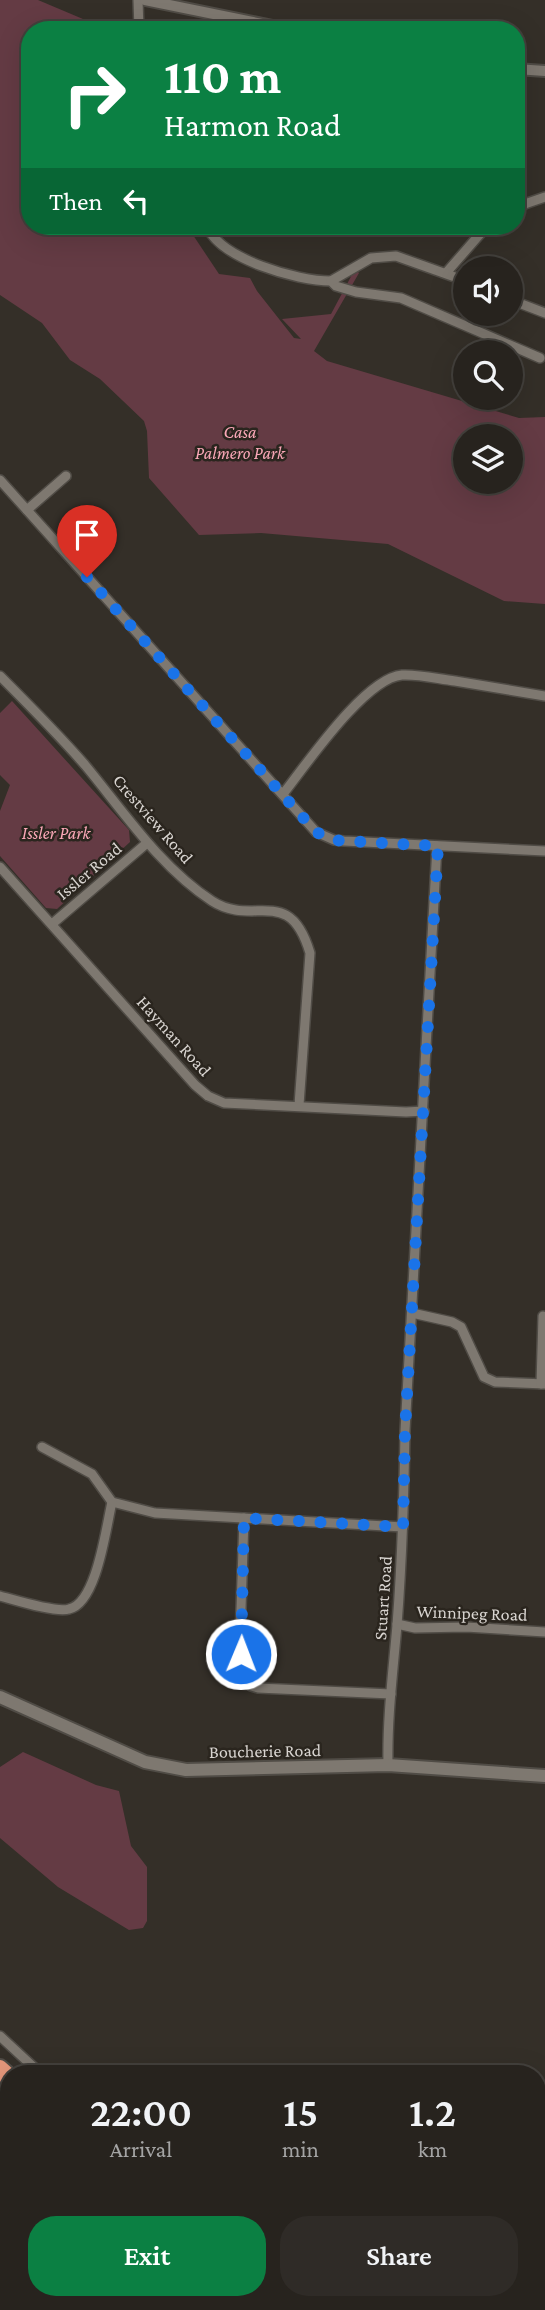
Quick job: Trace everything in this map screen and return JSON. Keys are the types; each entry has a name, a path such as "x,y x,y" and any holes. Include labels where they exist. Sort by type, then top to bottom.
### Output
{"main road":[{"name":"Boucherie Road","path":"0,1697 145,1762 186,1770 388,1766 545,1776"}],"street":[{"path":"138,0 139,21"},
{"path":"145,0 248,21"},
{"path":"525,70 545,71"},
{"path":"525,204 545,197"},
{"path":"210,235 244,259 301,277 331,281 372,258 396,256 453,276"},
{"path":"446,273 479,235"},
{"path":"331,281 335,286 356,292 401,298 540,358"},
{"path":"523,305 545,313"},
{"path":"27,510 66,476"},
{"path":"0,480 316,832 334,840 545,851"},
{"path":"283,794 337,727 381,682 401,675 431,677 545,696"},
{"name":"Crestview Road","path":"0,676 74,752 147,843 191,885 214,902 234,909 275,911 297,922 310,953 299,1105"},
{"name":"Issler Road","path":"52,924 147,843"},
{"name":"Stuart Road","path":"388,1766 387,1732 403,1527 405,1431 438,846"},
{"name":"Hayman Road","path":"0,867 195,1085 208,1096 224,1103 424,1111"},
{"path":"412,1313 452,1322 461,1327 484,1377 495,1382 543,1384 543,1316"},
{"path":"43,1447 92,1474 112,1502 155,1513 403,1527"},
{"path":"0,1596 68,1610 81,1604 94,1580 112,1502"},
{"path":"244,1518 240,1639 243,1679 258,1688 391,1694"},
{"name":"Winnipeg Road","path":"397,1624 415,1628 466,1627 545,1632"},
{"path":"0,2036 31,2065"}],"green space":[{"name":"Casa Palmero Park","path":"0,0 38,0 88,21 21,21 21,235 193,235 219,274 250,278 294,338 301,339 282,319 331,314 355,269 359,273 314,351 327,361 453,398 453,410 492,410 519,418 545,417 545,604 504,601 388,544 261,533 199,535 149,478 147,431 144,421 100,379 70,360 42,323 0,295"},
{"name":"Issler Park","path":"12,701 129,830 130,842 57,909 46,908 0,856 0,811 10,785 0,775 0,713"},
{"path":"23,1752 96,1785 119,1791 131,1846 147,1867 147,1921 143,1928 129,1930 58,1887 0,1838 0,1767"}],"route":[{"path":"87,577 316,832 334,840 438,846 405,1431 403,1527 244,1518 241,1654"}]}
